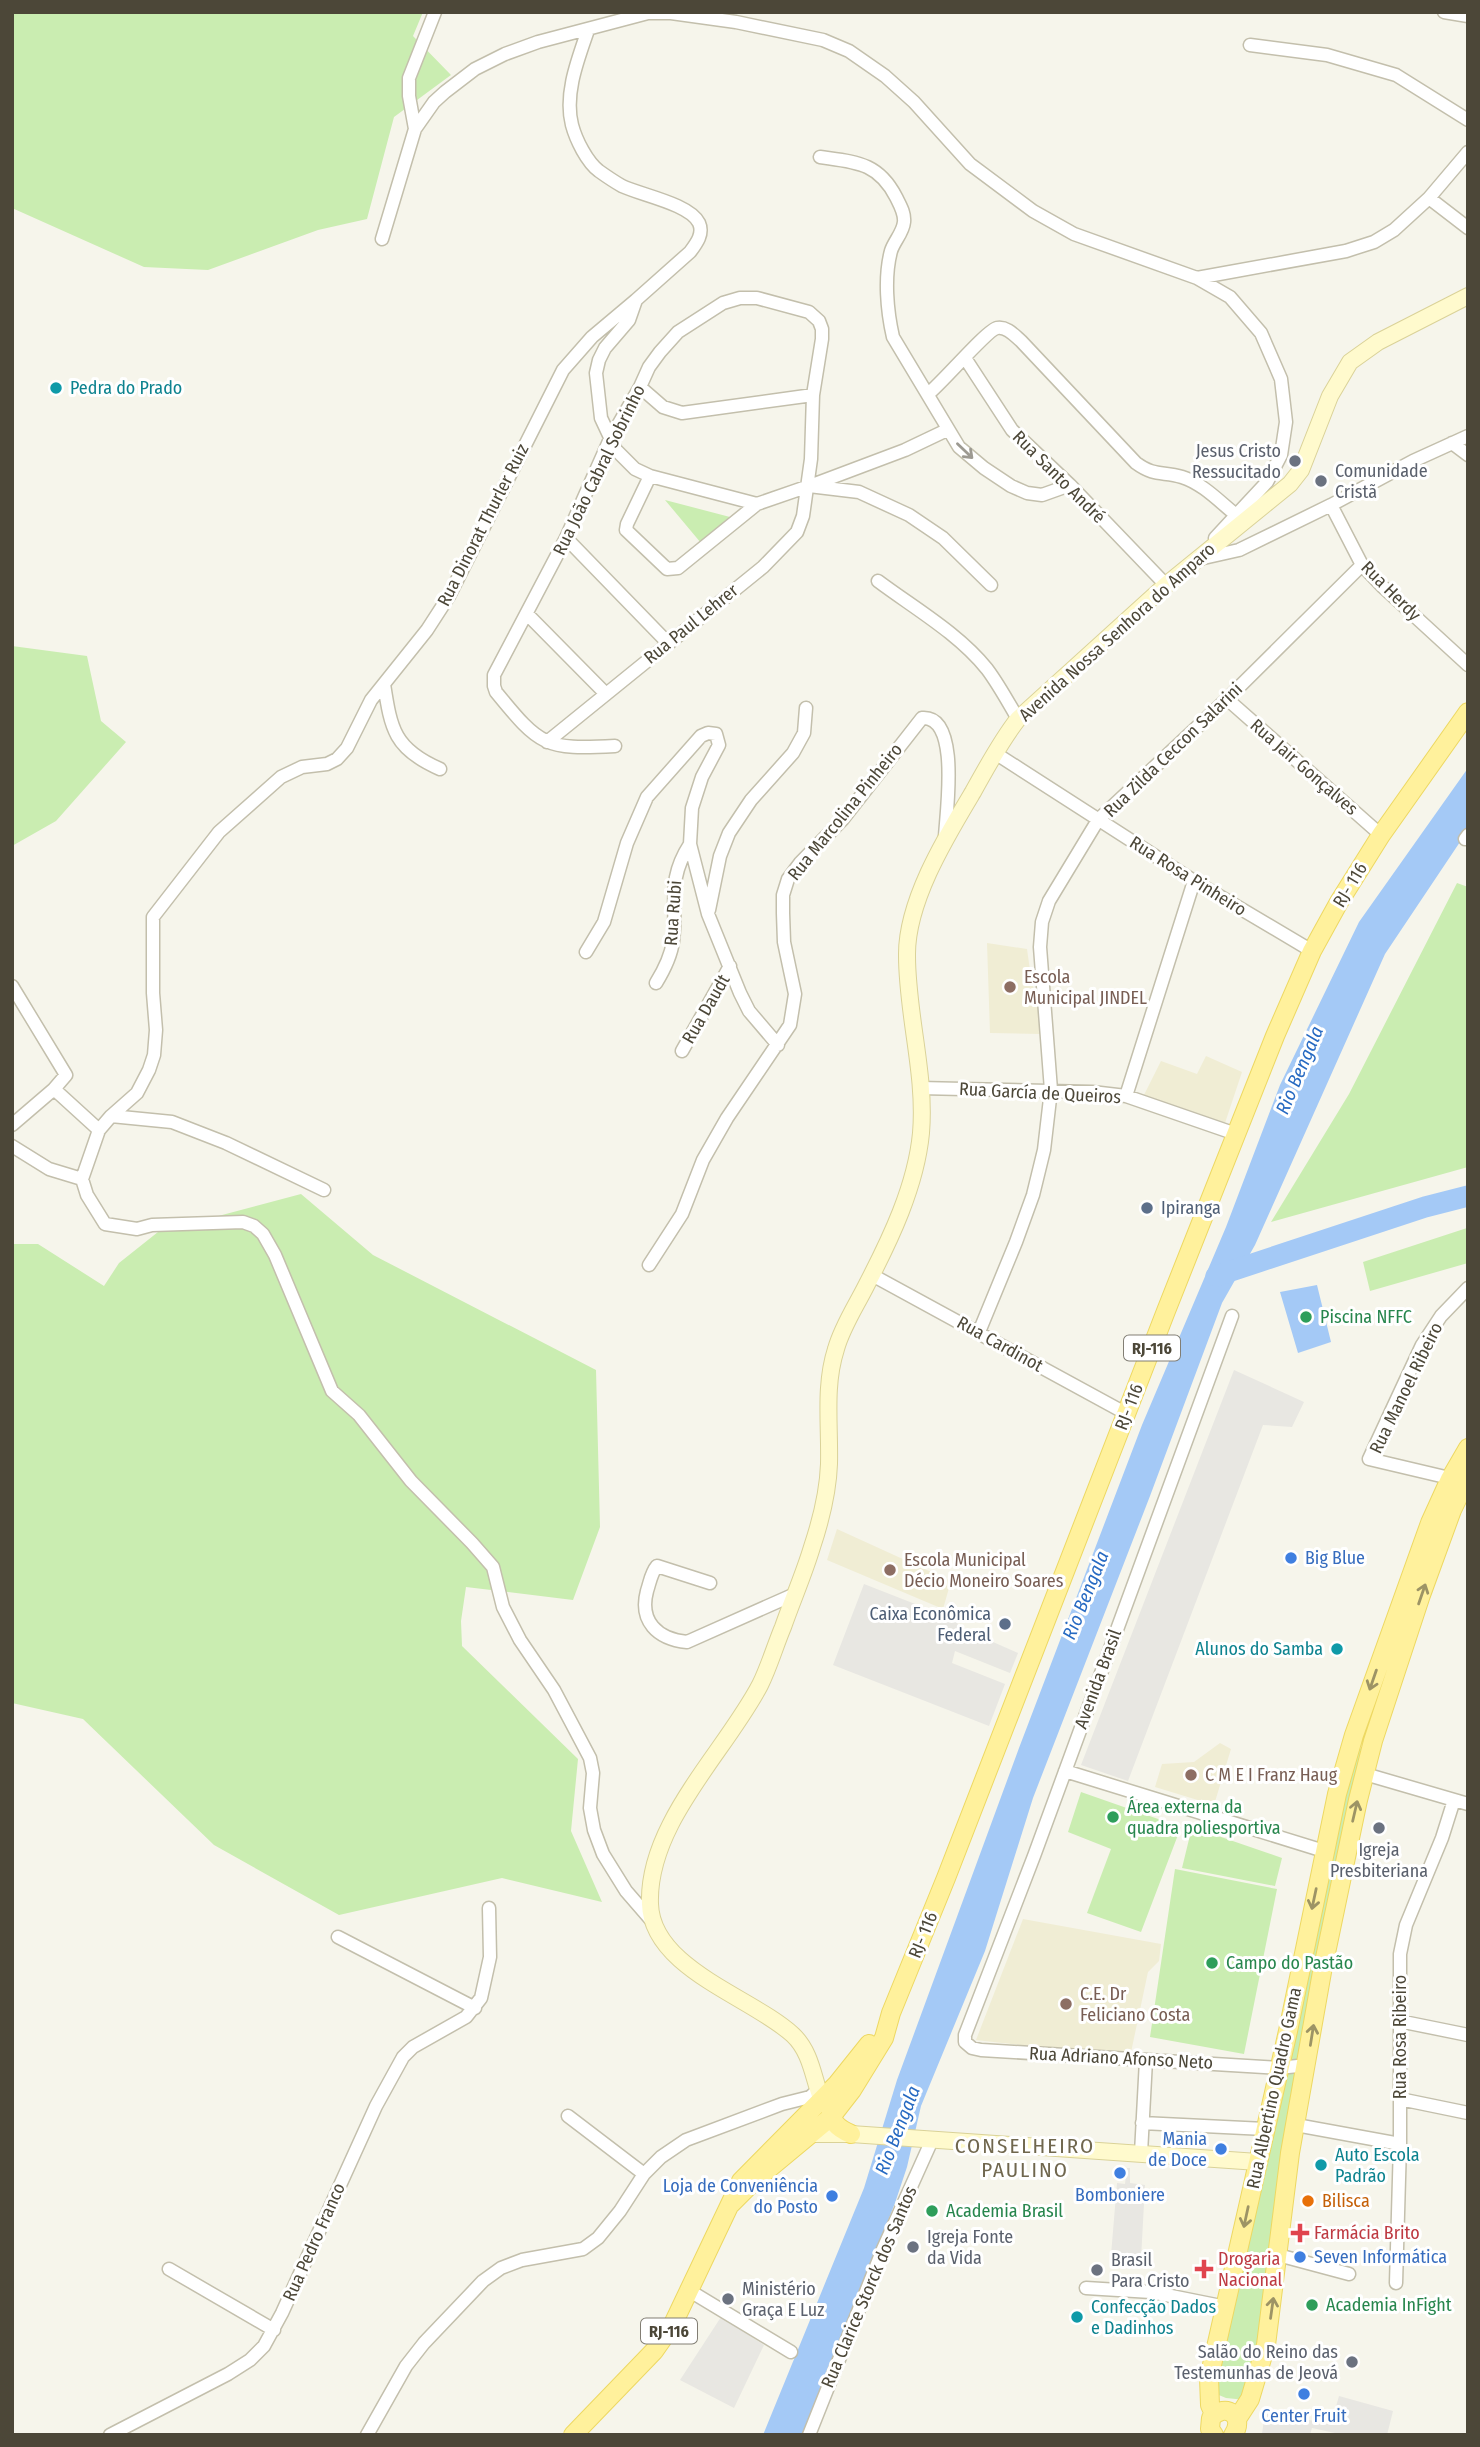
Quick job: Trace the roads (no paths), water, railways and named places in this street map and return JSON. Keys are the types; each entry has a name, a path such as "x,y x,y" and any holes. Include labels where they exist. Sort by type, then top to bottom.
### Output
{"main road":[{"name":"RJ- 116","path":"731,2204 741,2181 820,2094 845,2087 856,2063 891,2013 951,1866 1236,1134 1312,951 1381,835 1468,712"},
{"name":"Rua Albertino Quadro Gama","path":"1238,2428 1250,2399 1266,2345 1296,2124 1340,1878 1373,1741 1452,1510 1468,1448"},
{"name":"Rua Albertino Quadro Gama","path":"1210,2427 1208,2388 1337,1794 1354,1735 1430,1523 1461,1479"},
{"path":"1354,1735 1373,1741"},
{"path":"845,2087 847,2108 857,2134 839,2129 831,2117 831,2096 845,2087"},
{"name":"RJ-116","path":"573,2435 654,2351 673,2324 731,2204 754,2181 831,2117"},
{"path":"775,2146 790,2137 811,2134"},
{"path":"1208,2388 1214,2396 1226,2402 1250,2399"},
{"path":"1210,2427 1227,2410 1238,2428"}],"street":[{"path":"415,129 409,96 409,78 435,12"},
{"path":"1444,12 1468,16"},
{"path":"382,239 415,129 434,102 475,69 516,50 639,15 671,13 736,22 823,40 849,51 885,76 914,102 970,164 1033,211 1074,234 1198,278 1230,297 1261,333 1281,379 1286,422 1281,455 1267,482 1195,560"},
{"name":"Rua Dinorat Thurler Ruiz","path":"111,1116 129,1103 144,1082 154,1055 153,916 219,832 281,777 302,767 327,764 337,759 347,748 371,700 427,630 449,596 563,370 592,337 690,252 700,235 700,224 692,214 622,186 597,170 581,148 572,125 571,97 575,68 588,30"},
{"path":"1250,45 1327,55 1396,75 1468,120"},
{"path":"1198,278 1346,251 1374,242 1394,230 1429,198 1468,152"},
{"path":"820,157 855,162 872,168 887,182 901,208 904,225 892,250 888,271 893,337 959,447 984,468 1027,493 1042,495 1070,485"},
{"path":"1429,198 1468,229"},
{"name":"Avenida Nossa Senhora do Amparo","path":"652,1921 652,1875 666,1835 762,1681 825,1504 829,1464 828,1377 836,1345 872,1275 902,1205 914,1171 921,1133 920,1088 906,954 908,935 922,889 945,841 995,753 1018,719 1166,585 1290,484 1301,470 1330,396 1350,362 1378,342 1468,296"},
{"name":"Rua João Cabral Sobrinho","path":"547,742 531,733 496,692 493,680 495,675 566,538 610,439 649,367 678,332 723,303 740,298 757,298 809,312 819,321 822,340 813,395 808,486"},
{"name":"Rua Dinorat Thurler Ruiz","path":"610,439 601,418 596,373 605,348 629,320 636,300"},
{"path":"928,394 991,331 998,327 1009,331 1136,463 1155,474 1183,477 1236,515"},
{"name":"Rua Santo André","path":"965,358 1004,420 1166,585"},
{"path":"640,387 663,407 682,413 813,395"},
{"path":"650,476 626,530 667,569 678,568 757,504 905,450 947,430"},
{"path":"1195,560 1239,550 1413,461 1468,436"},
{"path":"610,439 621,457 635,469 650,476 757,504"},
{"path":"1452,443 1468,455"},
{"path":"808,486 859,492 909,515 943,538 990,585"},
{"name":"Rua Paul Lehrer","path":"547,742 762,567 797,531 803,516 808,486"},
{"name":"Rua Herdy","path":"1331,505 1362,565 1468,665"},
{"path":"566,538 667,642"},
{"name":"Rua Zilda Ceccon Salarini","path":"979,1332 1016,1242 1044,1150 1051,1090 1040,947 1042,922 1049,901 1098,821 1227,699 1362,565"},
{"path":"877,581 958,640 985,667 1018,719"},
{"path":"527,614 605,693"},
{"path":"384,684 391,724 396,735 415,755 440,769"},
{"name":"Rua Jair Gonçalves","path":"1227,699 1381,835"},
{"path":"708,914 720,856 729,832 751,800 793,753 804,733 806,708"},
{"name":"Rua Marcolina Pinheiro","path":"649,1265 682,1214 703,1160 727,1118 790,1024 795,994 784,942 783,895 788,879 843,819 919,721 927,718 937,722 946,738 949,760 945,841"},
{"path":"586,952 604,922 627,843 647,797 697,740 705,734 713,733 718,738 719,745 702,777 692,808 690,844 708,914 740,993 749,1011 778,1045"},
{"path":"547,742 583,748 615,746"},
{"name":"Rua Rosa Pinheiro","path":"995,753 1194,881 1312,951"},
{"name":"Rua Rubi","path":"656,983 666,966 673,940 676,868 690,844"},
{"path":"1126,1096 1194,881"},
{"name":"Rua Daudt","path":"682,1051 730,966"},
{"path":"12,986 66,1075 54,1089 12,1125"},
{"name":"Rua García de Queiros","path":"920,1088 1051,1090 1126,1096 1236,1134"},
{"path":"54,1089 99,1130"},
{"path":"324,1190 226,1143 172,1122 111,1116 99,1130 82,1179 87,1195 106,1224 137,1229 231,1221 254,1226 263,1234 312,1338 332,1391 359,1415 411,1481 493,1567 500,1596 520,1640 554,1690 590,1758 593,1773 590,1808 594,1830 603,1854 626,1891 652,1921 667,1946 688,1966 763,2013 797,2038 815,2070 820,2094 782,2104 686,2140 661,2157 644,2174 620,2211 598,2238 583,2249 522,2260 502,2268 483,2281 424,2343 406,2366 367,2435"},
{"path":"12,1146 49,1169 82,1179"},
{"name":"Rua Cardinot","path":"872,1275 1127,1414"},
{"name":"Rua Manoel Ribeiro","path":"1461,1479 1369,1459 1422,1345 1441,1316 1468,1288"},
{"name":"Avenida Brasil","path":"965,2042 965,2035 1232,1316"},
{"path":"710,1583 657,1566 650,1579 643,1605 649,1623 663,1633 687,1642 795,1594"},
{"path":"1065,1771 1324,1851"},
{"path":"1365,1774 1468,1804"},
{"name":"Rua Rosa Ribeiro","path":"1396,2283 1400,2144 1400,1954 1406,1925 1442,1838 1454,1800"},
{"path":"338,1937 475,2008 481,1998 490,1957 489,1908"},
{"name":"Rua Pedro Franco","path":"110,2435 228,2374 257,2353 274,2330 370,2119 402,2057 413,2047 466,2017 475,2008"},
{"path":"1399,2021 1468,2035"},
{"name":"Rua Adriano Afonso Neto","path":"965,2042 981,2050 1279,2068 1307,2064"},
{"path":"1141,2153 1146,2060"},
{"path":"1400,2099 1468,2113"},
{"path":"568,2116 644,2174"},
{"path":"1143,2123 1265,2129"},
{"path":"1296,2124 1400,2144"},
{"path":"811,2134 857,2134 1258,2162"},
{"name":"Rua Clarice Storck dos Santos","path":"809,2435 926,2140"},
{"path":"1278,2255 1349,2274"},
{"path":"169,2269 274,2330"},
{"path":"1086,2288 1151,2292 1226,2307"},
{"path":"690,2291 791,2351"}],"water":[{"name":"Rio Bengala","path":"1468,768 1468,830 1385,954 1255,1245 1222,1303 1033,1798 985,1951 921,2106 907,2167 895,2203 804,2435 763,2435 864,2188 897,2080 1142,1425 1226,1227 1280,1085 1359,922"},
{"name":"Piscina NFFC","path":"1317,1285 1331,1342 1298,1353 1280,1292"}],"waterway":[{"path":"1216,1276 1425,1207 1468,1196"}],"place":[{"name":"Pedra do Prado","path":"56,388"},
{"name":"Jesus Cristo Ressucitado","path":"1295,461"},
{"name":"Comunidade Cristã","path":"1321,481"},
{"name":"Escola Municipal JINDEL","path":"1010,987"},
{"name":"Ipiranga","path":"1147,1208"},
{"name":"Piscina NFFC","path":"1306,1317"},
{"name":"Big Blue","path":"1291,1558"},
{"name":"Escola Municipal Décio Moneiro Soares","path":"890,1570"},
{"name":"Caixa Econômica Federal","path":"1005,1624"},
{"name":"Alunos do Samba","path":"1337,1649"},
{"name":"C M E I Franz Haug","path":"1191,1775"},
{"name":"Área externa da quadra poliesportiva","path":"1113,1817"},
{"name":"Igreja Presbiteriana","path":"1379,1828"},
{"name":"Campo do Pastão","path":"1212,1963"},
{"name":"C.E. Dr Feliciano Costa","path":"1066,2004"},
{"name":"Mania de Doce","path":"1221,2149"},
{"name":"Auto Escola Padrão","path":"1321,2165"},
{"name":"Bomboniere","path":"1120,2173"},
{"name":"Loja de Conveniência do Posto","path":"832,2196"},
{"name":"Bilisca","path":"1308,2201"},
{"name":"Academia Brasil","path":"932,2211"},
{"name":"Farmácia Brito","path":"1300,2233"},
{"name":"Igreja Fonte da Vida","path":"913,2247"},
{"name":"Seven Informática","path":"1300,2257"},
{"name":"Drogaria Nacional","path":"1204,2269"},
{"name":"Brasil Para Cristo","path":"1097,2270"},
{"name":"Ministério Graça E Luz","path":"728,2299"},
{"name":"Academia InFight","path":"1312,2305"},
{"name":"Confecção Dados e Dadinhos","path":"1077,2317"},
{"name":"Salão do Reino das Testemunhas de Jeová","path":"1352,2362"},
{"name":"Center Fruit","path":"1304,2394"}],"district":[{"name":"CONSELHEIRO PAULINO","path":"1025,2158"}]}
